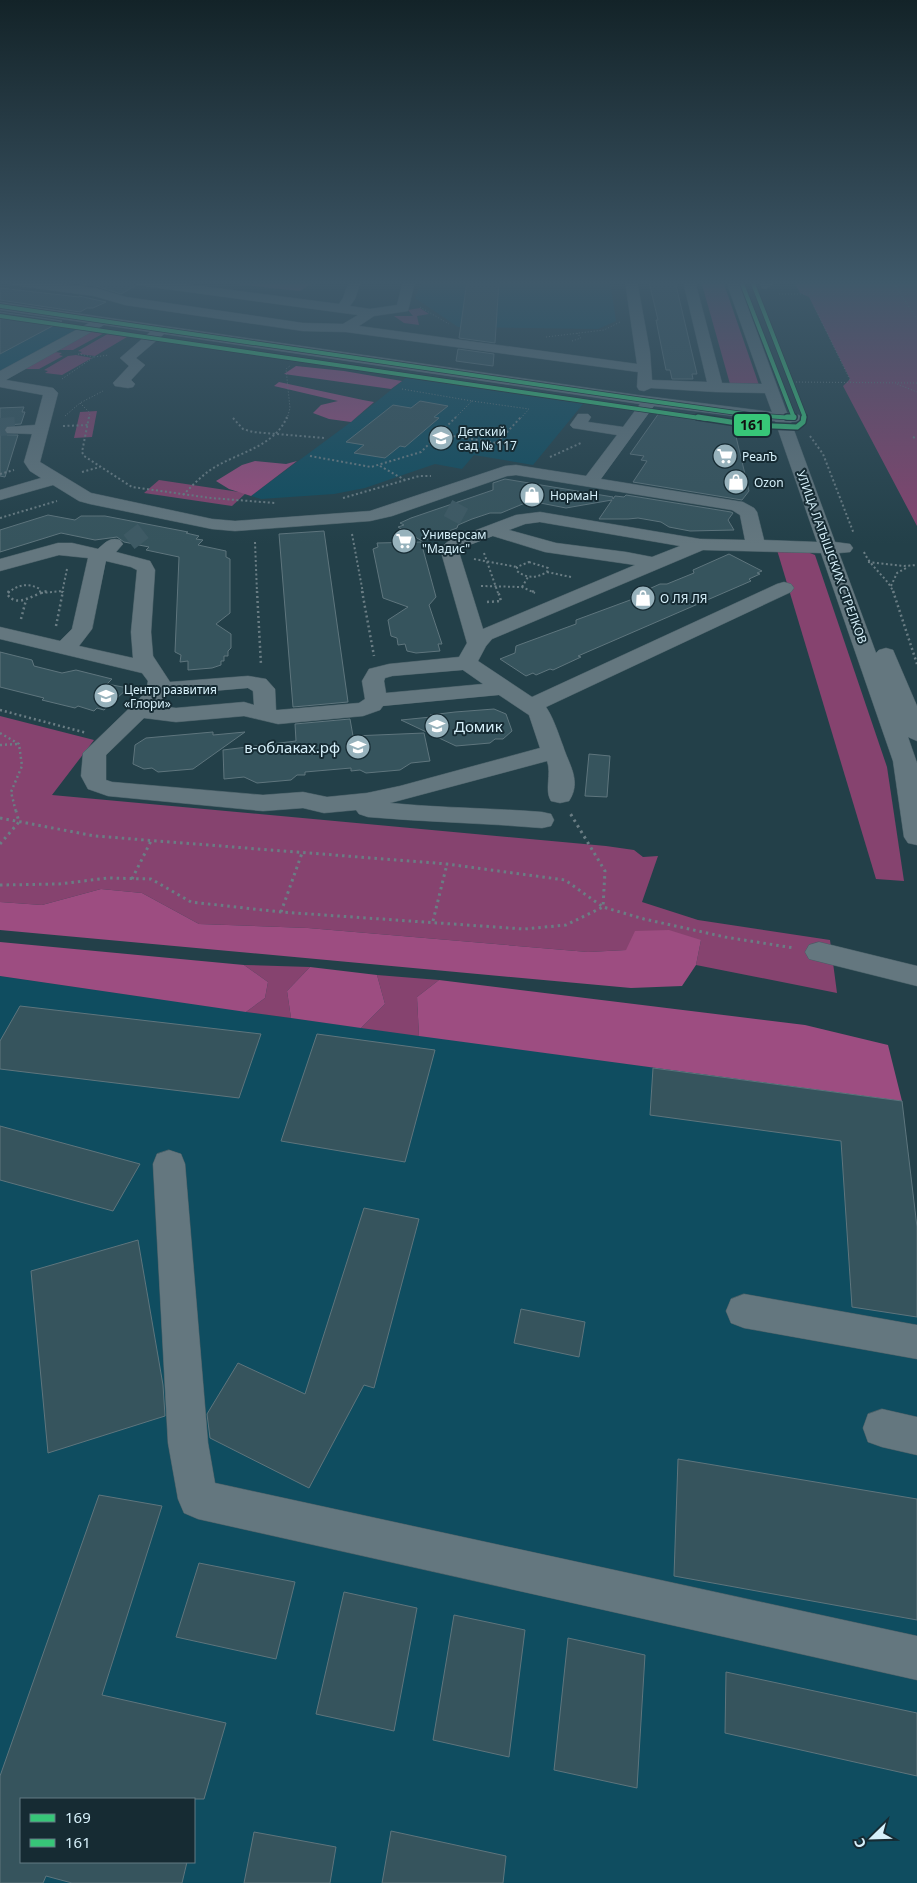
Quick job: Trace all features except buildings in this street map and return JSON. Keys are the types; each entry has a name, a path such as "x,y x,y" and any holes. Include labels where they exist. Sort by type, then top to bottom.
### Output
{"street":[{"path":"0,377 16,369"},
{"path":"124,384 135,369"},
{"path":"423,369 643,403 788,418"},
{"path":"613,369 716,388 771,389"},
{"path":"590,481 620,431 643,403 643,369"},
{"path":"711,369 716,388"},
{"name":"УЛИЦА ЛАТЫШСКИХ СТРЕЛКОВ","path":"764,369 771,389 788,418"},
{"name":"УЛИЦА ЛАТЫШСКИХ СТРЕЛКОВ","path":"771,369 836,548 905,761 917,837"},
{"path":"0,383 48,391 50,393 32,462 36,468 141,527 212,524 300,528 442,501 505,471"},
{"path":"643,403 713,420"},
{"path":"582,417 578,425 620,431"},
{"path":"14,428 42,427"},
{"path":"483,464 505,471 529,471 744,508 748,512 756,546"},
{"path":"0,496 56,480"},
{"path":"560,796 563,770 554,752 542,717 531,706 504,688 472,653 463,596 451,548 456,544 522,519 540,517 700,544 836,548"},
{"path":"472,518 489,531 525,542 579,552 630,557 654,564"},
{"path":"64,648 76,638 82,629 91,570 95,561 105,556 141,527"},
{"path":"376,700 373,681 377,674 472,653 485,635 700,544"},
{"name":"УЛИЦА ЛАТЫШСКИХ СТРЕЛКОВ","path":"836,548 907,684 917,734"},
{"path":"0,565 58,549 72,549 136,562 143,565 146,570 141,632 144,640 143,655 148,668 159,681 159,689 95,753 93,776 96,784 108,789 263,803 303,800 324,805 407,803 554,752"},
{"path":"531,706 784,588"},
{"path":"0,633 148,668"},
{"path":"159,689 241,682 258,684 264,689 266,714"},
{"path":"139,711 176,714 244,709 278,717 363,709 372,705 376,700 504,688"},
{"path":"407,803 437,815 485,815 542,820"},
{"path":"819,952 917,976"},
{"path":"169,1164 188,1443 198,1499 917,1658"},
{"path":"744,1311 917,1342"}],"path":[{"path":"58,382 77,369"},
{"path":"192,487 213,467 248,453 277,433 285,423 291,409 288,399 287,369"},
{"path":"845,369 852,382"},
{"path":"786,374 792,382 917,382"},
{"path":"894,383 917,392"},
{"path":"63,418 80,403 124,384"},
{"path":"402,389 529,409 497,443 440,434"},
{"path":"310,456 363,466 380,466 421,452 472,401"},
{"path":"80,403 90,413 82,452 84,456 132,486 211,498 280,504"},
{"path":"233,418 243,429 252,432 324,438"},
{"path":"60,426 88,424"},
{"path":"529,471 564,449 620,431"},
{"path":"913,437 917,439"},
{"path":"380,466 413,484"},
{"path":"0,474 16,469"},
{"path":"338,499 419,476 436,475"},
{"path":"0,518 61,500"},
{"path":"351,530 377,674"},
{"path":"463,596 501,601 487,561 489,531"},
{"path":"241,682 241,676 262,674 255,540"},
{"path":"836,548 868,562 917,566"},
{"path":"451,554 517,567 529,562 537,562 548,568 543,576 528,577 521,575 517,571 517,567"},
{"path":"56,627 68,563"},
{"path":"891,586 897,573 910,566"},
{"path":"522,586 528,577"},
{"path":"0,594 7,594 15,587 29,585 36,586 40,589 40,592"},
{"path":"463,596 495,585 522,586 557,605"},
{"path":"7,594 8,597 18,601 32,598 40,592 63,591"},
{"path":"631,594 637,597"},
{"path":"0,710 110,739"},
{"path":"0,733 19,744"},
{"path":"0,745 19,744"},
{"path":"19,744 22,766 11,792 19,822"},
{"path":"560,796 605,871 603,907"},
{"path":"0,818 95,836 447,864 565,880 603,907 644,919 725,937 819,952"},
{"path":"0,844 19,822"},
{"path":"132,878 151,841"},
{"path":"281,912 302,853"},
{"path":"433,921 447,864"},
{"path":"0,884 59,884 108,878 152,879 191,902 281,912 433,921 524,929 566,925 603,907"}],"shaded area":[{"path":"73,369 62,375 45,373 48,371 44,370"},
{"path":"292,369 324,369 402,381 391,389 284,374"},
{"path":"726,369 753,369 759,385 730,384"},
{"path":"845,369 917,369 917,526 843,386 850,379"},
{"name":"Детский сад № 117","path":"406,378 583,404 533,465 474,455 462,469 435,464 365,488 334,494 261,499 251,496 351,422"},
{"path":"279,382 374,402 351,422 329,419 313,413 321,405 338,401 274,386"},
{"path":"97,411 92,437 74,438 80,412"},
{"path":"255,461 286,464 297,461 251,496 229,489 216,481 242,465"},
{"path":"159,480 246,493 232,506 144,493"},
{"path":"777,550 805,551 815,555 887,767 904,881 876,879"},
{"path":"0,716 94,740 52,795 606,846 634,850 643,857 658,856 642,902 698,920 830,940 837,993 696,965 701,940 626,950 588,952 308,928 199,924 142,893 101,889 42,905 0,902"},
{"path":"101,889 142,893 199,924 308,928 588,952 626,950 635,931 669,930 701,940 696,965 682,986 631,988 0,930 0,902 42,905"},
{"path":"0,942 244,965 268,982 265,998 246,1012 0,976"},
{"path":"244,965 310,967 287,991 291,1018 246,1012 265,998 268,982"},
{"path":"310,967 377,975 385,1004 361,1028 291,1018 287,991"},
{"path":"377,975 439,980 417,997 419,1036 361,1028 385,1004"},
{"path":"0,976 291,1018 902,1101 917,1227 917,1883 0,1883"},
{"path":"439,980 805,1025 888,1045 902,1101 419,1036 417,997"}],"tunnel":[{"path":"0,427 15,426"},
{"path":"448,508 468,519"},
{"path":"129,542 147,528"}],"transit line":[{"name":"161","path":"364,369 750,425 797,427 803,422 804,415 786,369"},
{"name":"169","path":"431,369 751,415 794,418 775,369"}],"place":[{"name":"Детский сад № 117","path":"441,438"},
{"name":"РеалЪ","path":"725,456"},
{"name":"Ozon","path":"736,482"},
{"name":"НормаН","path":"532,495"},
{"name":"Универсам \"Мадис\"","path":"404,541"},
{"name":"О ЛЯ ЛЯ","path":"643,598"},
{"name":"Центр развития «Глори»","path":"106,696"},
{"name":"Домик","path":"437,726"},
{"name":"в-облаках.рф","path":"358,747"}]}
